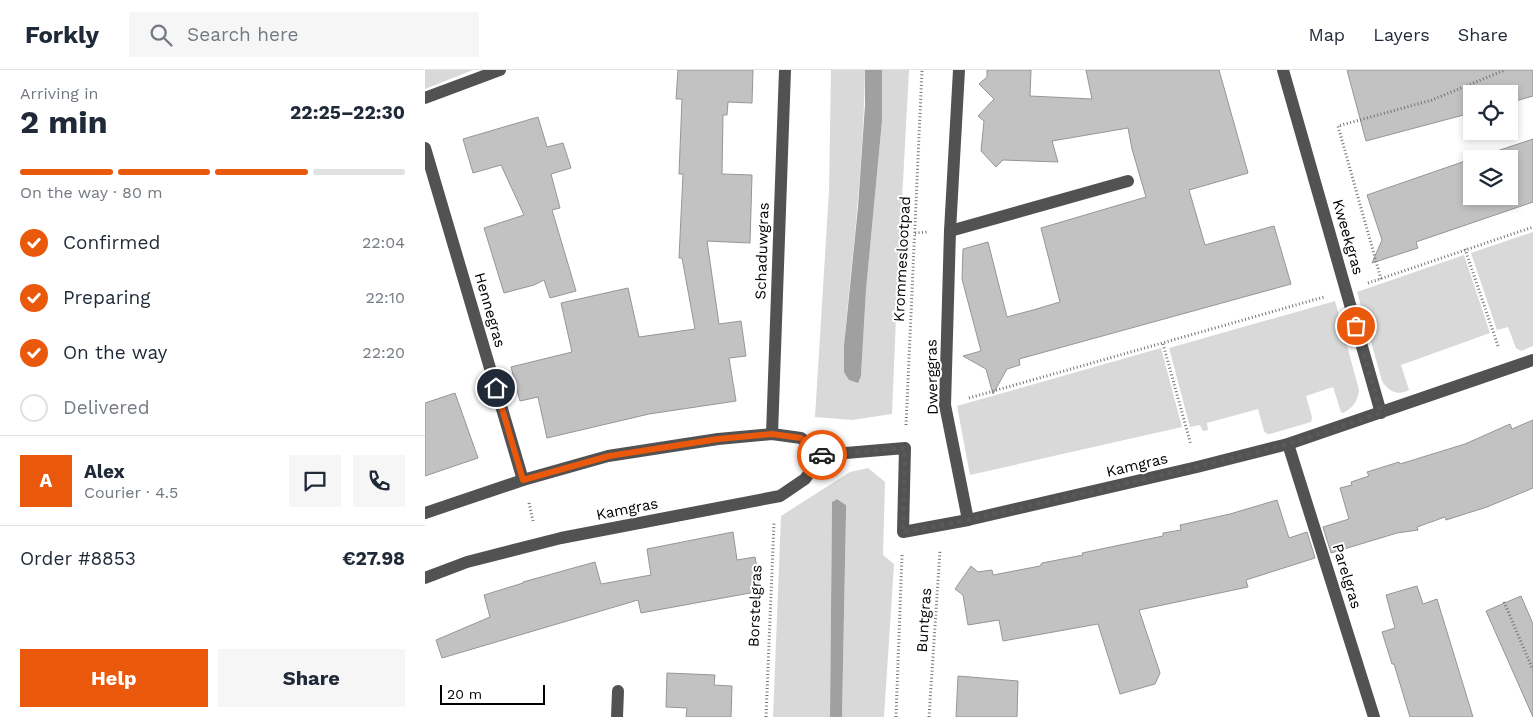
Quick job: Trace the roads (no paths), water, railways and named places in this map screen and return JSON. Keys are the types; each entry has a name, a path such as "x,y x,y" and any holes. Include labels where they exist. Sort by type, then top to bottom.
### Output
{"street":[{"path":"425,98 499,70"},
{"name":"Schaduwgras","path":"772,434 785,70"},
{"name":"Dwerggras","path":"959,70 950,231 945,405 968,520"},
{"name":"Kweekgras","path":"1283,70 1381,413"},
{"name":"Hennegras","path":"425,148 523,480"},
{"path":"950,231 1128,181"},
{"name":"Kamgras","path":"425,578 467,562 539,544 780,496 805,479 822,455 905,448 903,532 968,520 1288,444 1533,360"},
{"path":"425,513 523,480 609,456 718,439 772,434 801,438 822,455"},
{"name":"Parelgras","path":"1288,444 1374,717"},
{"path":"617,717 618,691"}]}
